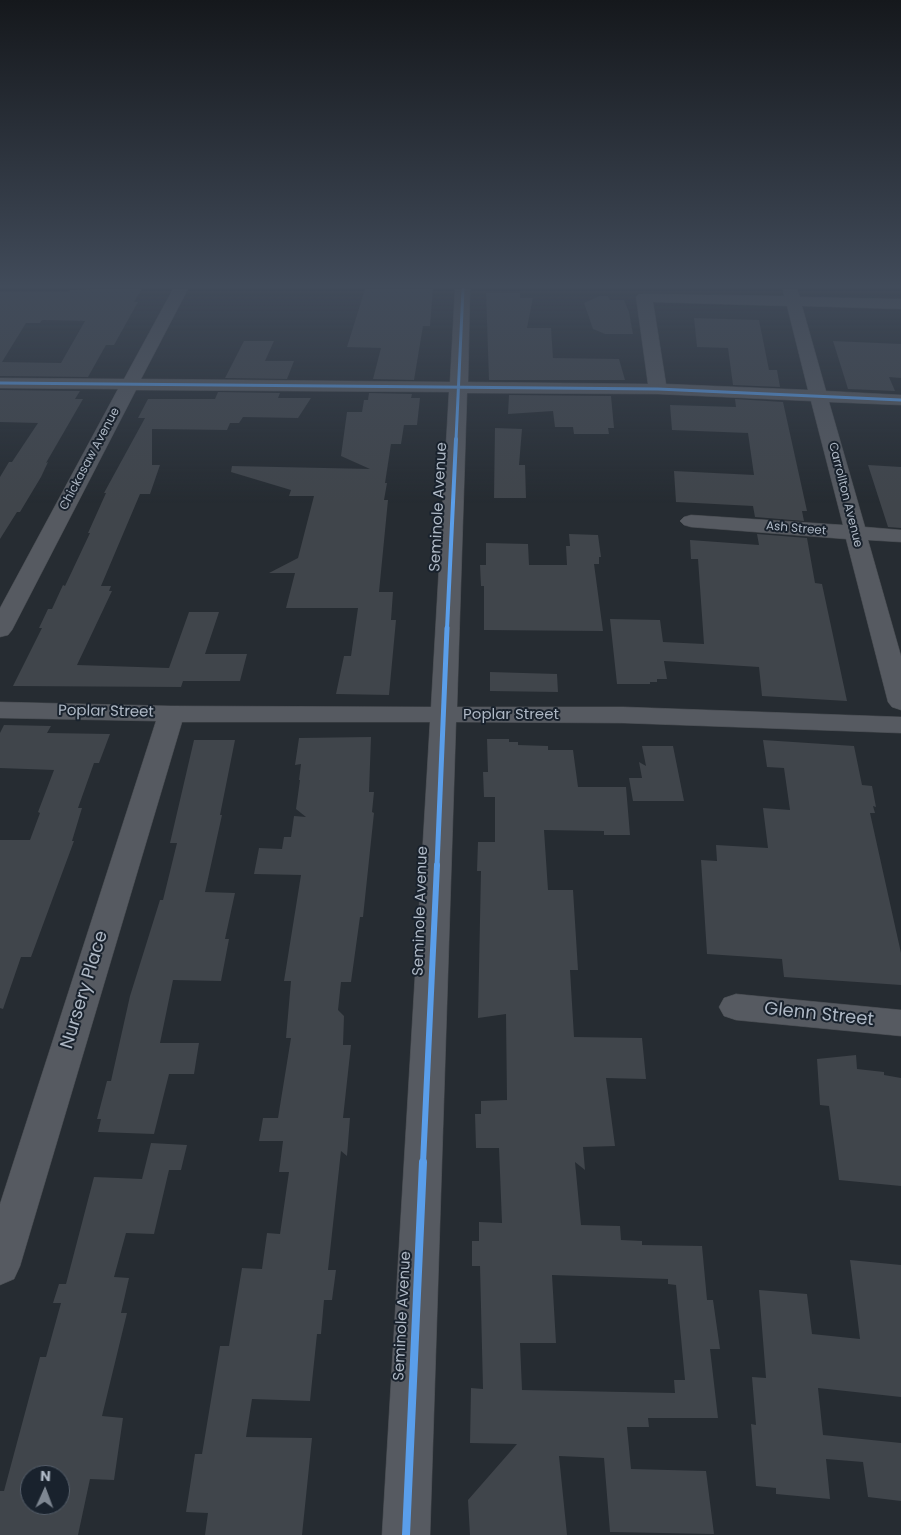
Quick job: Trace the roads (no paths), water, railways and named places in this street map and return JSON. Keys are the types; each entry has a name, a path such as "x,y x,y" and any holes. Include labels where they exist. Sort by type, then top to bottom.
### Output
{"street":[{"name":"Chickasaw Avenue","path":"0,630 142,361"},
{"name":"Seminole Avenue","path":"406,1535 459,361"},
{"path":"654,361 658,389"},
{"name":"Carrollton Avenue","path":"810,361 901,702"},
{"path":"0,383 658,389 901,400"},
{"name":"Ash Street","path":"691,521 901,536"},
{"name":"Poplar Street","path":"0,710 171,714 624,715 901,725"},
{"name":"Nursery Place","path":"0,1266 171,714"},
{"name":"Glenn Street","path":"736,1007 901,1023"}]}
